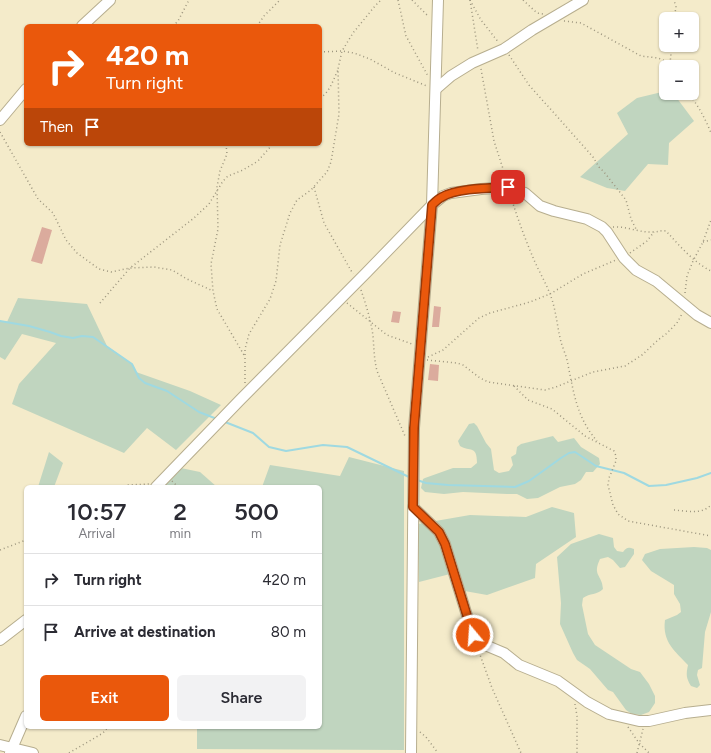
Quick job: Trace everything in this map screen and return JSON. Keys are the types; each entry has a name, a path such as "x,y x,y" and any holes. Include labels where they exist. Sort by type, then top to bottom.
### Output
{"street":[{"path":"84,24 110,0"},
{"path":"411,753 414,428 432,205 438,0"},
{"path":"436,89 472,63 504,48 583,0"},
{"path":"0,120 24,91"},
{"path":"159,485 245,395 358,282 432,205 443,196 451,193 508,187 524,193 540,206 587,219 602,227 607,232 636,270 656,281 711,324"},
{"path":"413,507 439,532 445,544 473,635 485,645 504,653 519,665 558,680 587,702 609,714 639,721 649,721 685,713 711,710"},
{"path":"0,640 24,622"},
{"path":"11,751 24,721"},
{"path":"0,745 11,751 33,753"}],"path":[{"path":"175,24 189,0"},
{"path":"258,24 280,0"},
{"path":"322,96 332,85 342,51 353,33 375,6 382,0"},
{"path":"398,0 406,36 429,78"},
{"path":"412,0 438,26"},
{"path":"470,0 481,20 504,48 528,85 593,157 599,168 604,172 626,200 631,219 637,231"},
{"path":"470,0 494,141 517,216 529,248 550,294 561,342 568,364 570,381 575,400 584,424 597,441"},
{"path":"523,0 537,13 555,16 565,22 581,23 641,56 664,60"},
{"path":"674,0 676,7 675,12"},
{"path":"322,52 342,51 354,53 370,59 395,74 436,89"},
{"path":"245,395 244,355 249,334 270,299 276,281 280,246 290,213 298,200 327,172 331,162 339,114 338,68"},
{"path":"694,100 707,121 711,133"},
{"path":"0,132 38,199 53,213 66,240 76,253 99,269 111,272 130,268 154,267 172,270 213,291"},
{"path":"226,146 227,154 220,171 217,189 218,228 211,264 213,291 217,309 244,355"},
{"path":"100,303 130,268 194,218 209,204 217,189 228,176 243,170 258,160 271,146"},
{"path":"314,186 324,223 358,282 371,324 374,360 377,370 406,438"},
{"path":"420,360 457,363 463,365 488,382 545,390 593,372 626,366 642,355 677,323 682,314 687,276 703,242 711,220"},
{"path":"602,227 617,226 637,231 666,231 694,259 703,267 711,271"},
{"path":"420,360 433,356 443,350 479,318 490,313 530,302 550,294 583,274 607,265 635,250 647,241 654,232"},
{"path":"703,242 711,240"},
{"path":"341,298 371,324 387,335 395,339 421,346"},
{"path":"514,386 528,400 552,410 585,436 614,451 616,461 608,484 613,506 618,514 628,521 711,536"},
{"path":"128,485 143,483 153,485"},
{"path":"674,510 693,512 704,511 711,505"},
{"path":"0,550 24,541"},
{"path":"478,648 492,688 521,753"},
{"path":"574,693 577,716 577,753"},
{"path":"622,717 639,743 648,753"},
{"path":"637,753 644,728 649,721"},
{"path":"411,724 426,737 438,753"},
{"path":"69,753 103,733 106,729"}],"green space":[{"path":"659,93 659,100 678,100 694,121 669,143 668,165 648,164 625,191 607,188 580,177 628,134 617,113 637,98"},
{"path":"18,298 87,304 107,346 132,364 136,372 190,391 221,405 176,450 147,428 124,453 12,404 19,384 56,343 22,334 5,360 0,357 0,321 7,322"},
{"path":"474,423 491,449 494,470 499,473 509,471 513,465 511,457 516,454 517,447 521,444 553,436 558,442 574,438 581,447 599,458 600,464 593,472 586,472 581,480 575,484 560,487 538,498 527,499 517,494 463,492 444,494 425,492 421,488 423,479 453,468 471,468 477,463 477,457 474,451 460,446 458,441 469,424"},
{"path":"49,452 63,463 55,485 39,485"},
{"path":"349,457 404,471 404,750 197,749 197,729 322,729 322,485 263,485 270,465 340,476"},
{"path":"176,467 200,472 215,485 160,485"},
{"path":"552,507 574,513 576,537 536,564 535,578 487,595 459,590 454,573 419,582 418,524 470,515 526,517"},
{"path":"599,534 613,538 614,547 617,551 623,552 627,548 630,548 634,549 634,554 625,567 620,568 608,557 600,559 597,572 603,589 583,598 582,605 588,634 595,645 631,669 640,672 649,684 655,696 655,703 649,712 641,715 632,714 626,710 613,692 608,690 590,669 577,660 560,624 561,603 557,557 571,544"},
{"path":"694,547 707,548 711,550 711,612 705,632 702,668 698,670 697,675 700,685 697,688 691,686 688,681 688,665 670,646 666,634 665,620 681,612 680,604 674,594 674,585 651,571 642,560 645,554 660,549"}],"building":[{"path":"42,227 52,230 42,264 31,261"},
{"path":"434,306 441,307 439,327 432,327"},
{"path":"393,311 401,312 399,323 391,322"},
{"path":"430,364 439,365 438,381 428,380"}],"waterway":[{"path":"0,321 29,326 61,336 73,338 82,336 93,337 132,364 139,378 145,383 167,391 199,412 217,419"},
{"path":"225,422 253,433 269,447 286,451 323,445 347,447 411,478"},
{"path":"417,480 426,483 448,485 515,487 529,481 569,453 575,452 596,466 624,473 649,486 666,485 697,478 711,473"}],"route":[{"path":"473,635 445,544 439,532 413,507 414,428 432,205 443,196 451,193 508,187"}]}
